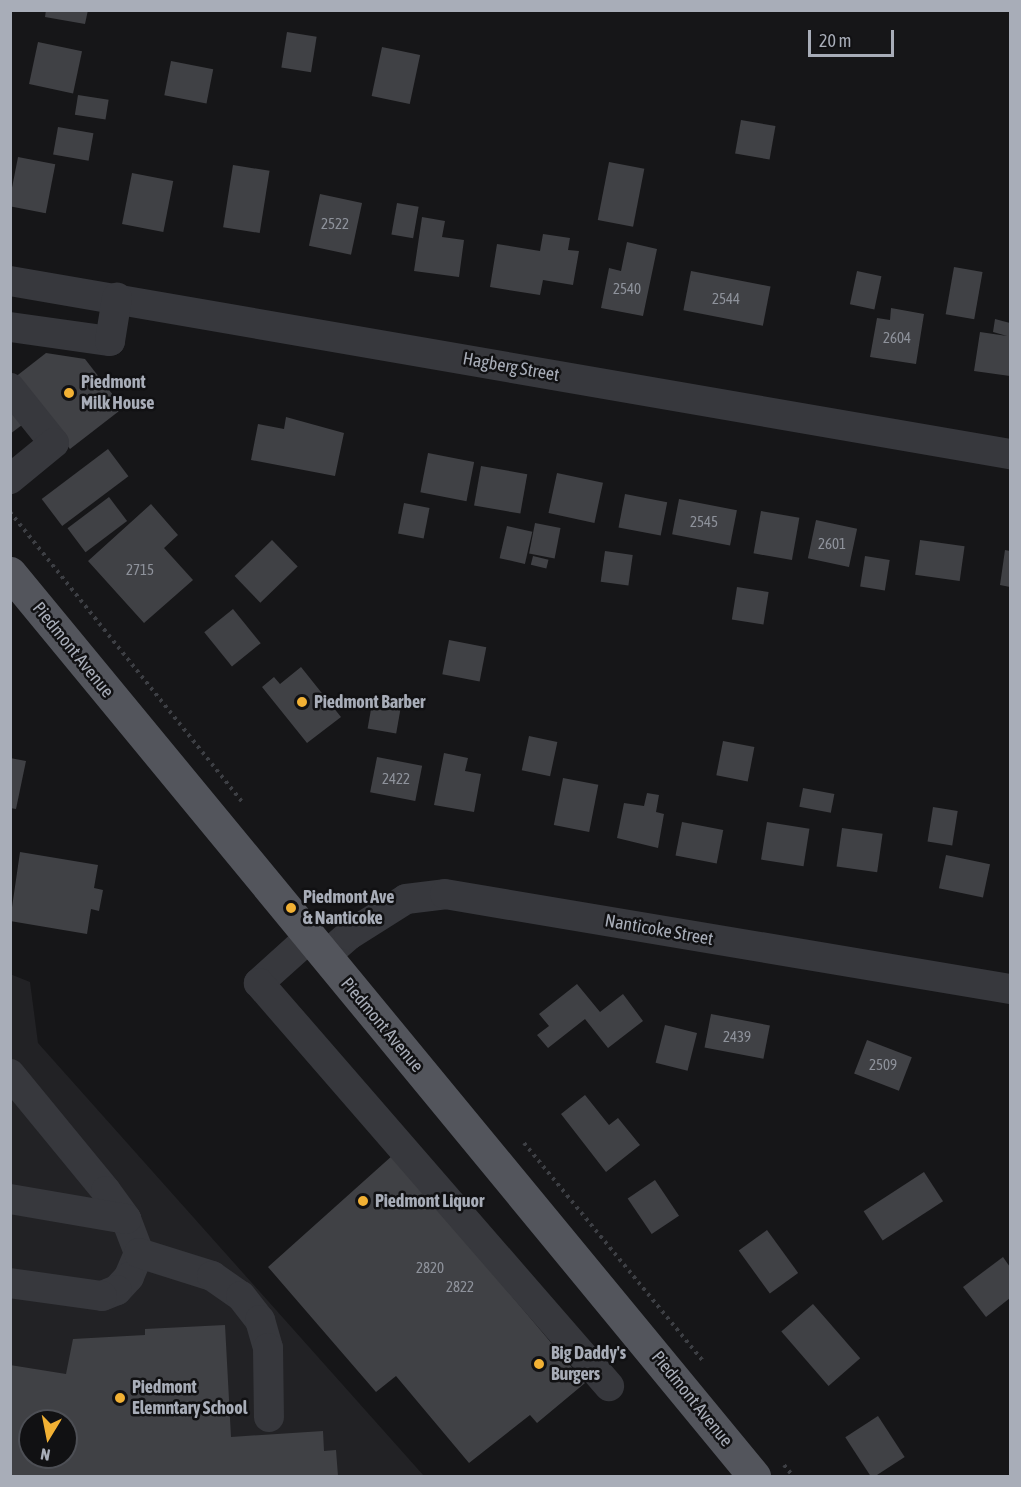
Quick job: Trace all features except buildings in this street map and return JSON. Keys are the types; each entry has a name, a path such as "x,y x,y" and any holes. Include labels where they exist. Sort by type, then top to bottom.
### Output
{"main road":[{"name":"Piedmont Avenue","path":"10,573 317,947 766,1467"}],"street":[{"name":"Hagberg Street","path":"10,280 1011,454"},
{"path":"10,327 110,340 117,298"},
{"path":"10,388 54,443 15,466"},
{"name":"Nanticoke Street","path":"609,1386 259,983 317,947 349,935 406,899 445,894 1011,989"},
{"path":"10,1074 126,1219 139,1252 129,1277 117,1290 102,1296 10,1282"},
{"path":"10,1199 126,1219"},
{"path":"139,1252 212,1276 241,1296 260,1320 267,1348 269,1417"}],"path":[{"path":"10,512 246,806"},
{"path":"516,1134 712,1372"},
{"path":"766,1467 793,1476"}],"shaded area":[{"path":"10,974 30,982 38,1043 424,1476 11,1476"}],"place":[{"name":"Piedmont Milk House","path":"69,393"},
{"name":"Piedmont Barber","path":"302,702"},
{"name":"Piedmont Ave & Nanticoke","path":"291,908"},
{"name":"Piedmont Liquor","path":"363,1201"},
{"name":"Big Daddy's Burgers","path":"539,1364"},
{"name":"Piedmont Elemntary School","path":"120,1398"}]}
